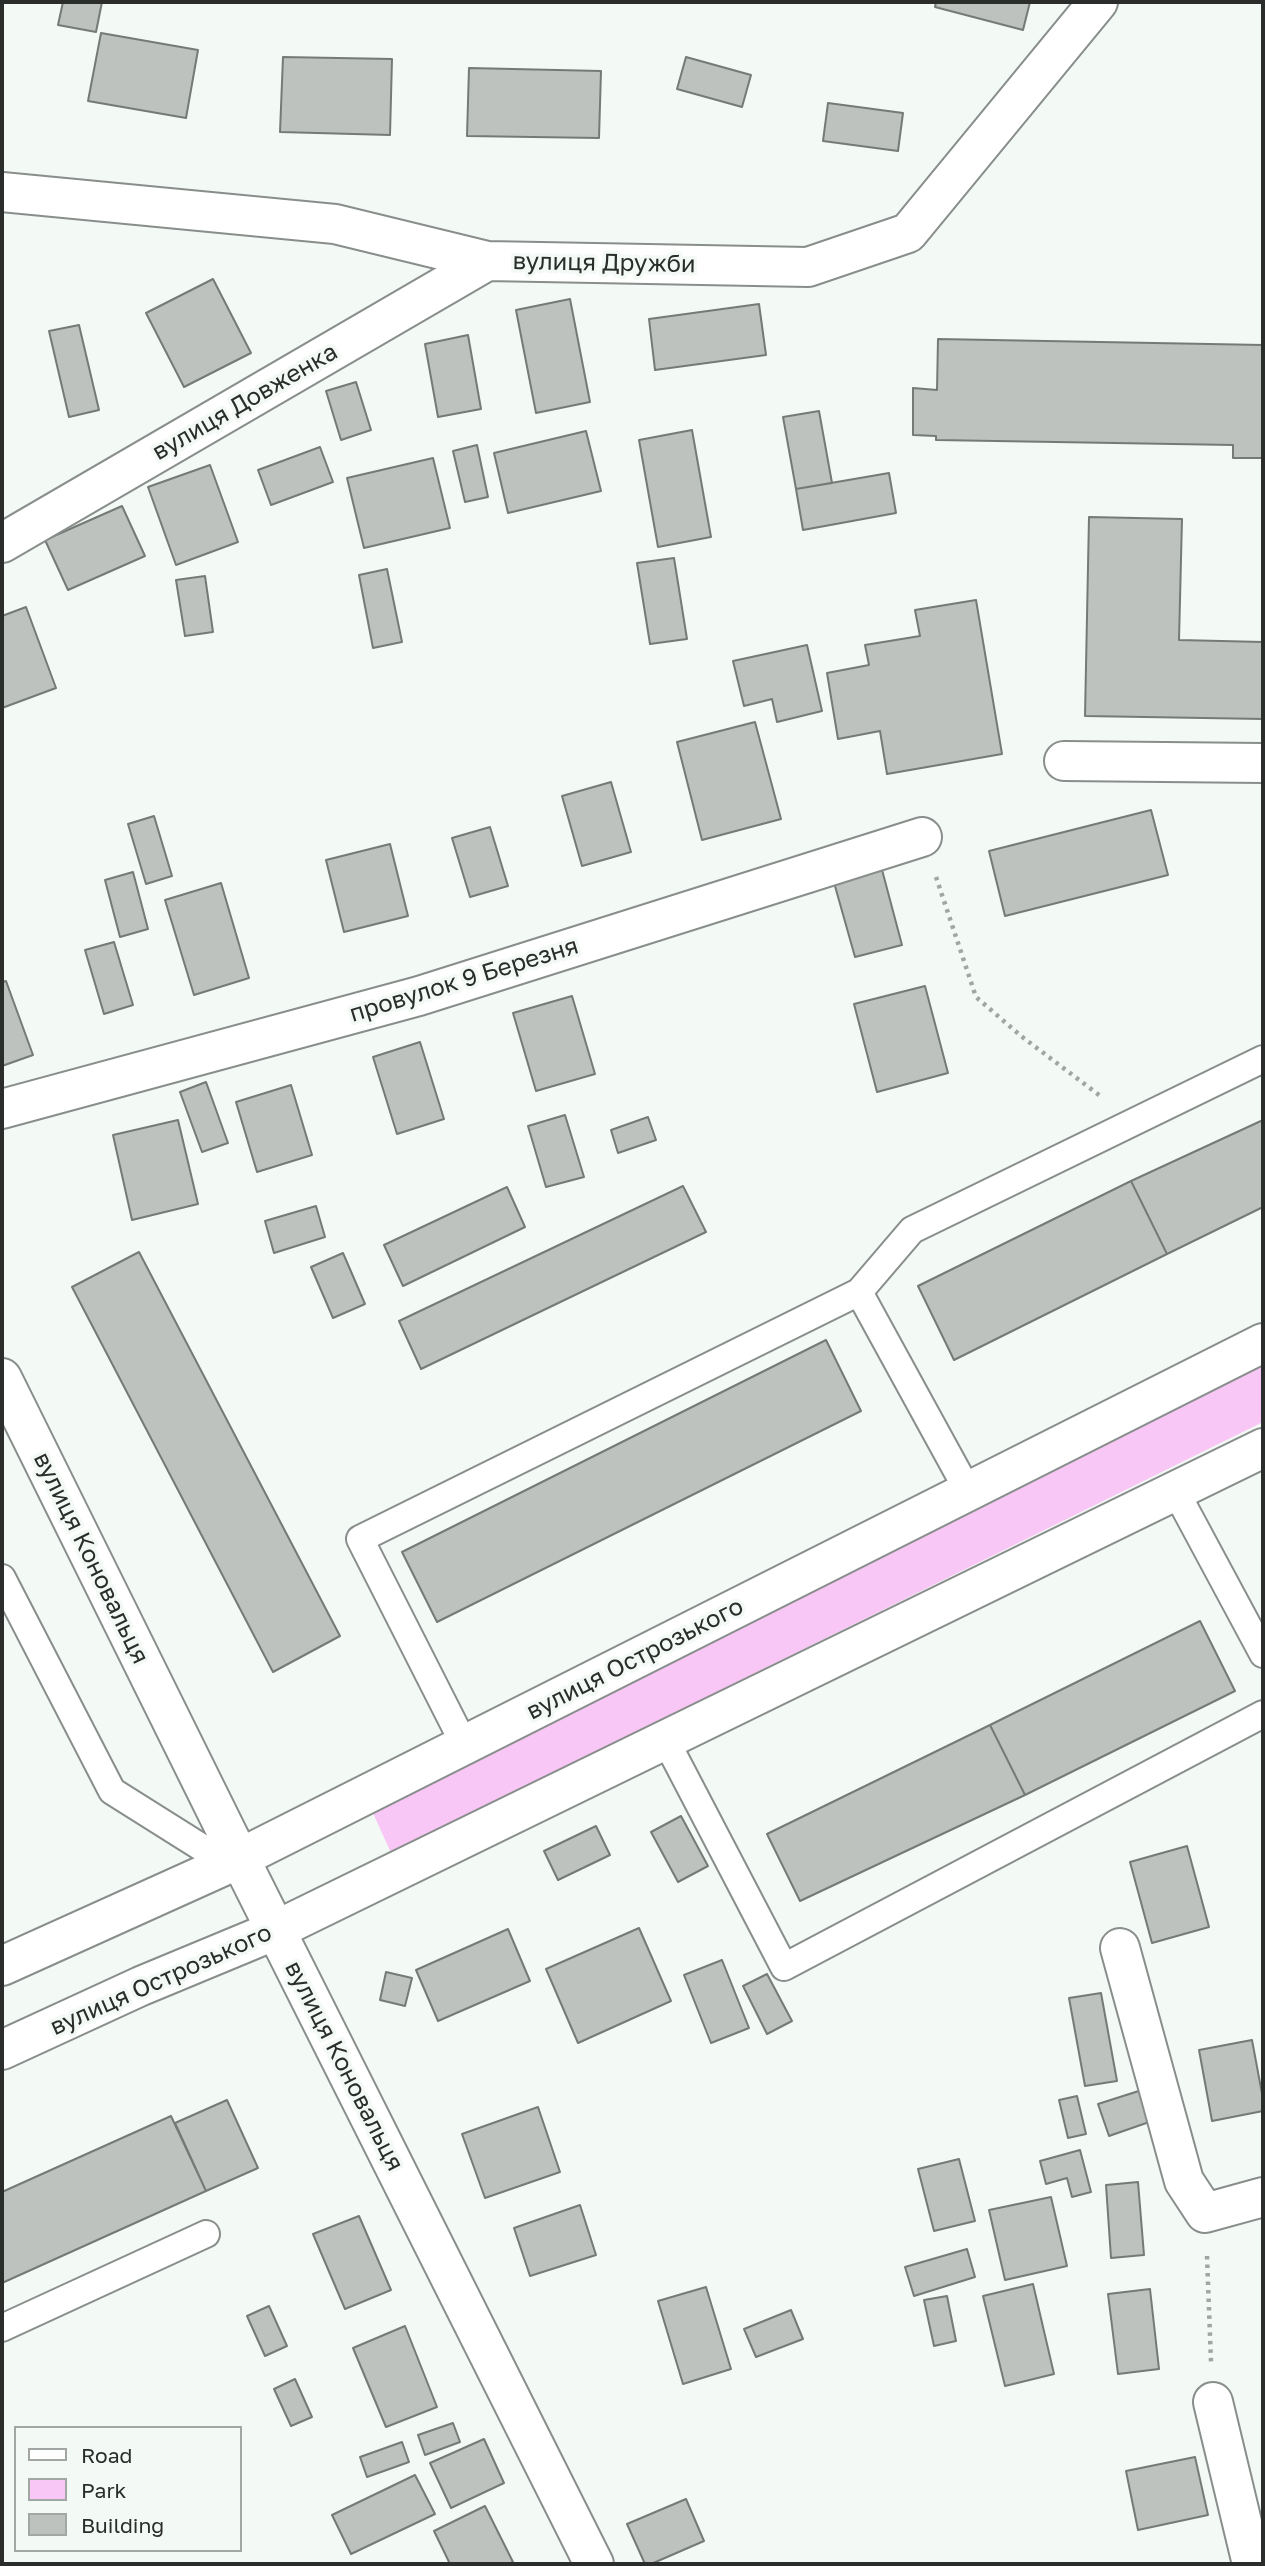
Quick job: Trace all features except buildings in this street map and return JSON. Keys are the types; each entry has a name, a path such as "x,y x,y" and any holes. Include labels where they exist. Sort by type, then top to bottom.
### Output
{"street":[{"name":"вулиця Дружби","path":"2,192 335,224 487,261 808,267 908,233 1098,2"},
{"name":"вулиця Довженка","path":"2,544 487,261"},
{"path":"1064,761 1263,763"},
{"name":"провулок 9 Березня","path":"2,1109 419,996 922,837"},
{"name":"вулиця Острозького","path":"2,1966 234,1861 1263,1343"},
{"name":"вулиця Коновальця","path":"2,1378 234,1861 276,1930 594,2564"},
{"name":"вулиця Острозького","path":"2,2050 141,1986 276,1930 1263,1448"},
{"path":"1120,1948 1184,2181 1205,2213 1263,2197"},
{"path":"1213,2402 1252,2564"}],"lane":[{"path":"464,1744 360,1539 859,1292 912,1230 1263,1059"},
{"path":"859,1292 968,1492"},
{"path":"1176,1492 1263,1654"},
{"path":"2,1578 12,1620 112,1791 234,1861"},
{"path":"665,1738 784,1967 1263,1714"},
{"path":"2,2328 205,2234"}],"path":[{"path":"922,837 976,997 1021,1036 1134,1121"},
{"path":"1205,2213 1213,2402"}],"green space":[{"path":"1263,1365 1263,1422 391,1853 372,1811"}]}
